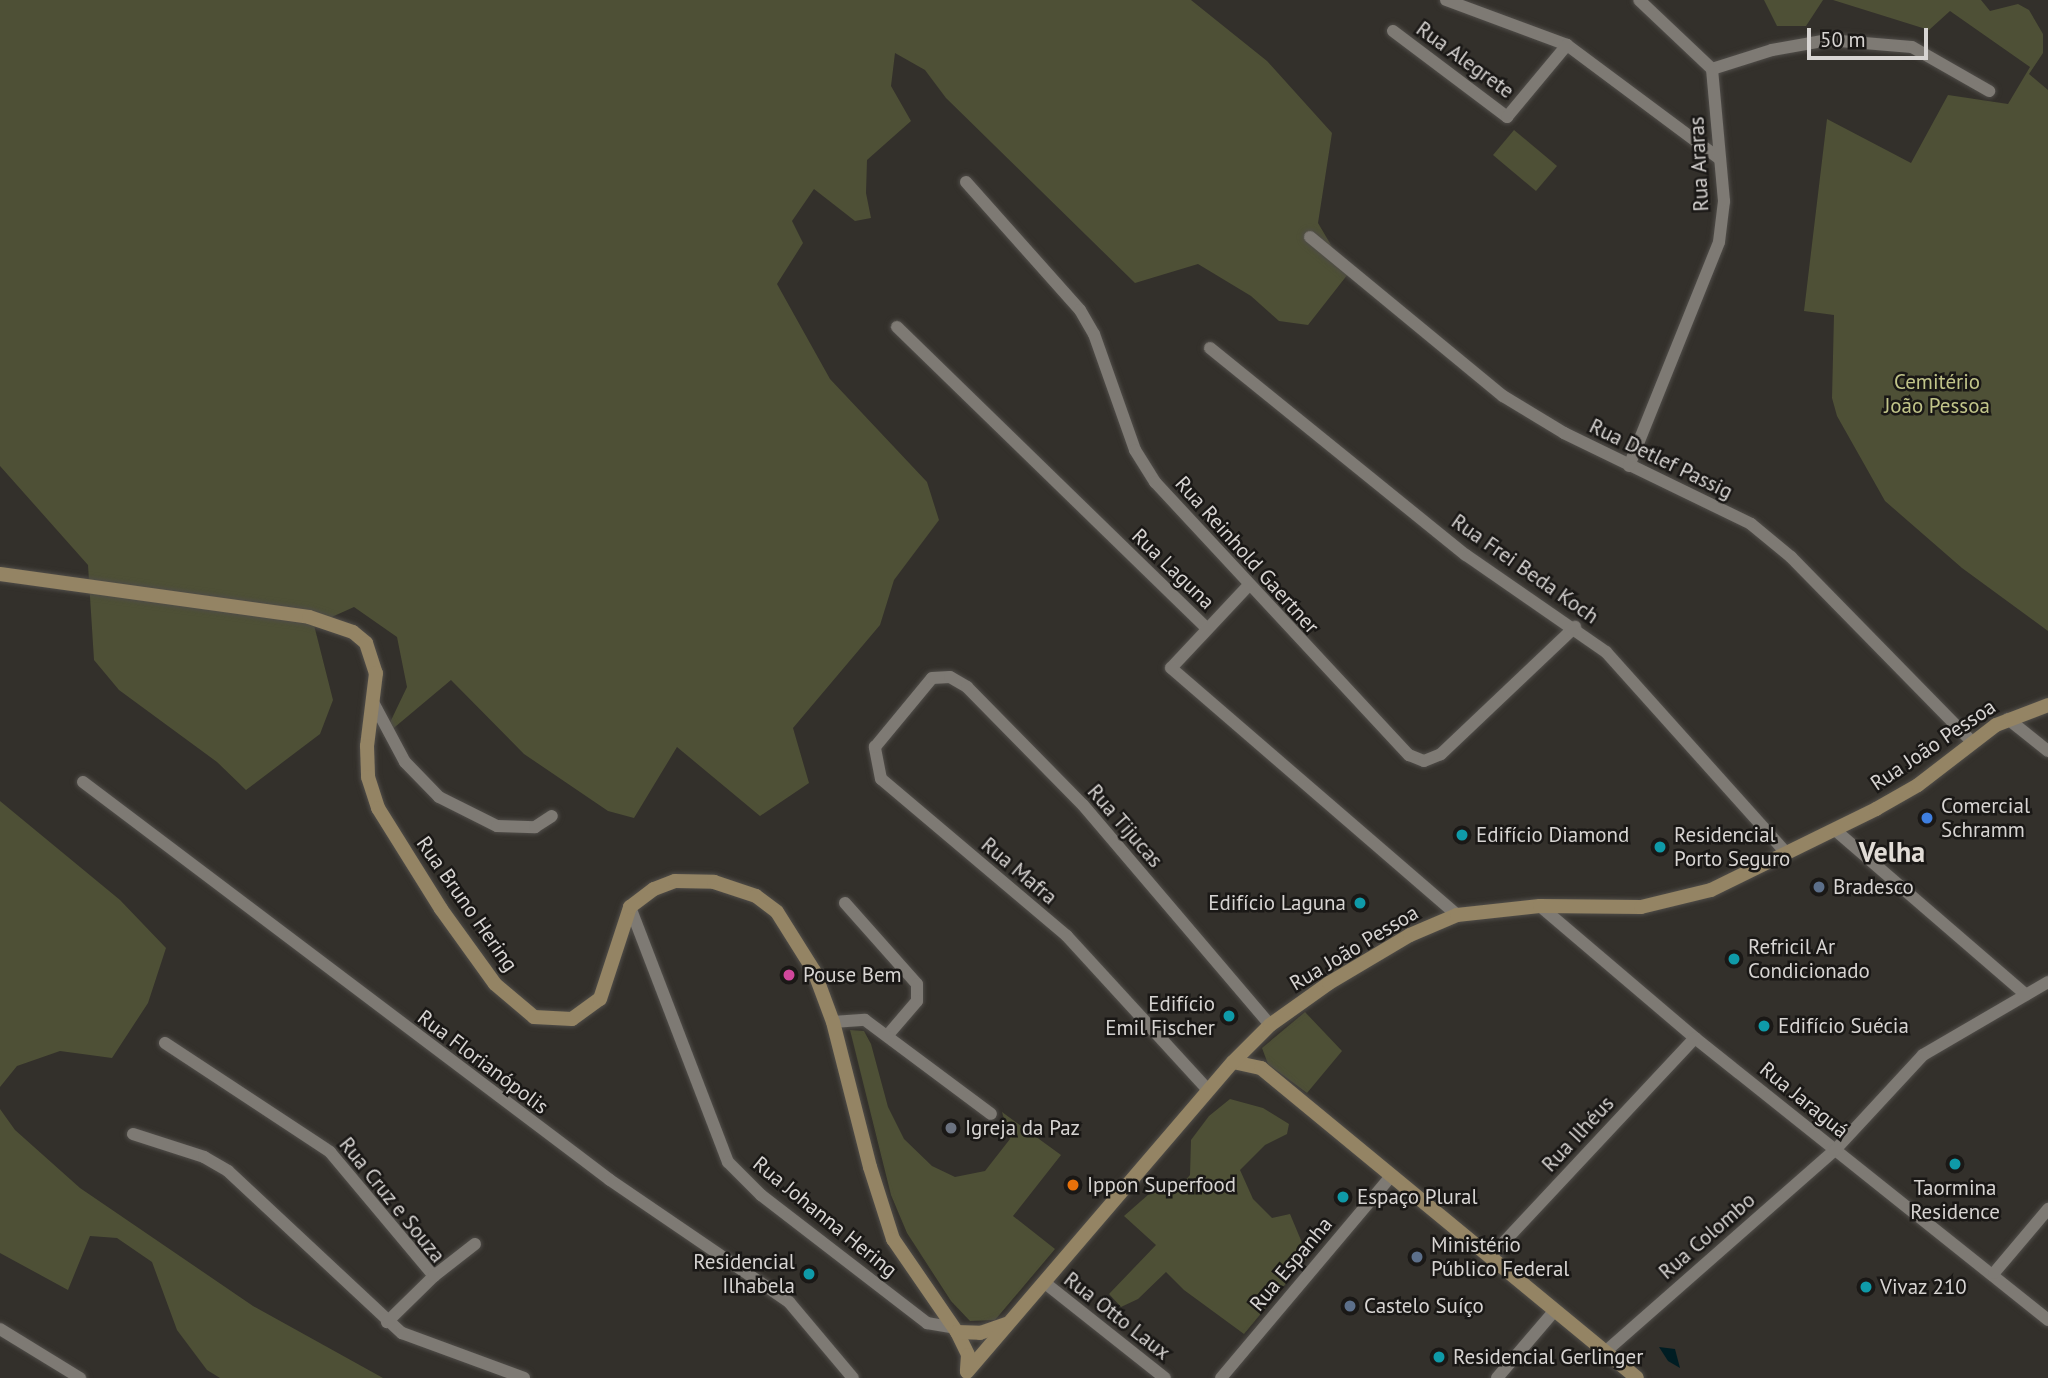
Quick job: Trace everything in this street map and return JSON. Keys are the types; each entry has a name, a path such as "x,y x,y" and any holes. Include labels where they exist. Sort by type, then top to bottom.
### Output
{"main road":[{"name":"Rua Bruno Hering","path":"0,574 344,625 366,643 373,657 374,704 367,746 368,777 378,808 441,909 495,984 521,1008 553,1021 572,1019 588,1010 609,980 630,907"},
{"name":"Rua João Pessoa","path":"964,1374 1233,1062 1270,1026 1399,942 1457,915 1540,906 1612,909 1683,899 1835,830 1919,785 1971,741 2008,719 2048,705"},
{"path":"630,907 654,889 675,881 714,882 756,896 777,912 797,937 833,1022 893,1239 955,1330 968,1354 964,1374"},
{"path":"1257,1039 1261,1068"},
{"path":"1233,1062 1261,1068 1637,1378"},
{"path":"955,1330 980,1333 1011,1322"}],"street":[{"path":"1446,0 1567,45 1720,159"},
{"path":"1639,0 1712,69 1772,50 1828,40 1912,47 1989,91"},
{"name":"Rua Alegrete","path":"1393,31 1507,117 1567,45"},
{"name":"Rua Araras","path":"1629,466 1719,242 1724,201 1712,69"},
{"name":"Rua Reinhold Gaertner","path":"966,182 1080,310 1094,334 1135,450 1155,482 1248,586 1409,755 1424,761 1441,754 1575,627"},
{"name":"Rua Detlef Passig","path":"1310,237 1503,396 1629,466 1751,524 1791,557 1971,741"},
{"name":"Rua Laguna","path":"897,327 1205,627 1171,668 1457,915"},
{"name":"Rua Frei Beda Koch","path":"1210,348 1466,555 1575,627 1606,652 1787,854"},
{"path":"1205,627 1248,586"},
{"name":"Rua Tijucas","path":"932,678 950,677 967,687 1083,805 1270,1026"},
{"name":"Rua Mafra","path":"932,678 875,747 881,779 1067,936 1208,1090"},
{"path":"374,704 405,762 439,797 506,828 535,827 552,817"},
{"path":"2008,719 2048,751"},
{"name":"Rua Florianópolis","path":"83,782 610,1180 789,1302 853,1378"},
{"path":"1835,830 2026,995"},
{"path":"845,903 917,984 917,1001 888,1035"},
{"name":"Rua Jaraguá","path":"1540,906 1695,1038 1994,1273 2048,1320"},
{"name":"Rua Johanna Hering","path":"630,907 728,1162 761,1195 927,1323 955,1330"},
{"name":"Rua Colombo","path":"1605,1352 1835,1150 1923,1055 2048,982"},
{"path":"833,1022 865,1020 991,1114"},
{"name":"Rua Ilhéus","path":"1490,1257 1695,1038"},
{"name":"Rua Cruz e Souza","path":"165,1043 330,1152 434,1276 387,1322"},
{"path":"133,1134 204,1157 228,1171 264,1200 387,1322 402,1333 524,1378"},
{"name":"Rua Espanha","path":"1221,1378 1391,1176"},
{"path":"1994,1273 2048,1209"},
{"path":"434,1276 475,1244"},
{"name":"Rua Otto Laux","path":"1045,1283 1164,1378"},
{"path":"1497,1378 1555,1310"},
{"path":"0,1329 80,1378"}],"green space":[{"path":"0,0 1191,0 1267,61 1332,133 1318,223 1348,274 1308,325 1279,321 1251,296 1198,264 1135,283 946,98 925,70 895,53 891,86 911,121 867,160 866,193 871,218 855,221 814,189 792,221 803,243 777,284 830,379 927,482 939,520 894,580 880,625 793,728 809,783 760,816 677,747 634,818 608,811 524,754 451,680 383,737 407,687 397,637 354,607 314,625 333,700 320,734 246,790 217,762 119,690 94,660 88,565 0,466"},
{"path":"1764,0 1823,0 1806,26 1777,26"},
{"name":"Cemitério João Pessoa","path":"1833,0 1981,0 1990,11 2018,4 2029,10 2043,34 2043,53 2029,74 2048,90 2048,631 1962,568 1885,501 1837,416 1832,398 1834,315 1804,311 1827,119 1911,163 1948,95 2008,104 2030,67 1950,11 1929,30"},
{"path":"1514,130 1557,166 1536,191 1493,155"},
{"path":"0,801 120,900 166,948 148,1003 112,1058 60,1051 17,1066 0,1087"},
{"path":"1305,1012 1342,1051 1307,1093 1268,1064 1262,1048"},
{"path":"850,1030 864,1031 871,1044 888,1107 904,1139 932,1166 955,1177 985,1171 1010,1139 1002,1112 1061,1155 1013,1216 1055,1249 995,1320 970,1321 951,1301 907,1233 891,1195"},
{"path":"1230,1099 1263,1108 1289,1124 1287,1134 1265,1145 1240,1170 1253,1199 1272,1218 1290,1214 1308,1257 1244,1334 1184,1290 1166,1272 1138,1299 1121,1307 1109,1294 1156,1245 1124,1216 1157,1187 1165,1184 1178,1189 1190,1175 1191,1140 1209,1116"},
{"path":"0,1109 15,1130 80,1188 253,1306 383,1378 220,1378 207,1370 177,1330 152,1262 117,1238 90,1236 68,1290 0,1253"}],"water":[{"path":"1659,1347 1675,1349 1680,1368 1668,1361"}],"place":[{"name":"Comercial Schramm","path":"1927,818"},
{"name":"Edifício Diamond","path":"1462,835"},
{"name":"Residencial Porto Seguro","path":"1660,847"},
{"name":"Bradesco","path":"1819,887"},
{"name":"Edifício Laguna","path":"1360,903"},
{"name":"Refricil Ar Condicionado","path":"1734,959"},
{"name":"Pouse Bem","path":"789,975"},
{"name":"Edifício Emil Fischer","path":"1229,1016"},
{"name":"Edifício Suécia","path":"1764,1026"},
{"name":"Igreja da Paz","path":"951,1128"},
{"name":"Taormina Residence","path":"1955,1164"},
{"name":"Ippon Superfood","path":"1073,1185"},
{"name":"Espaço Plural","path":"1343,1197"},
{"name":"Ministério Público Federal","path":"1417,1257"},
{"name":"Residencial Ilhabela","path":"809,1274"},
{"name":"Vivaz 210","path":"1866,1287"},
{"name":"Castelo Suíço","path":"1350,1306"},
{"name":"Residencial Gerlinger","path":"1439,1357"}],"district":[{"name":"Velha","path":"1892,852"}]}
